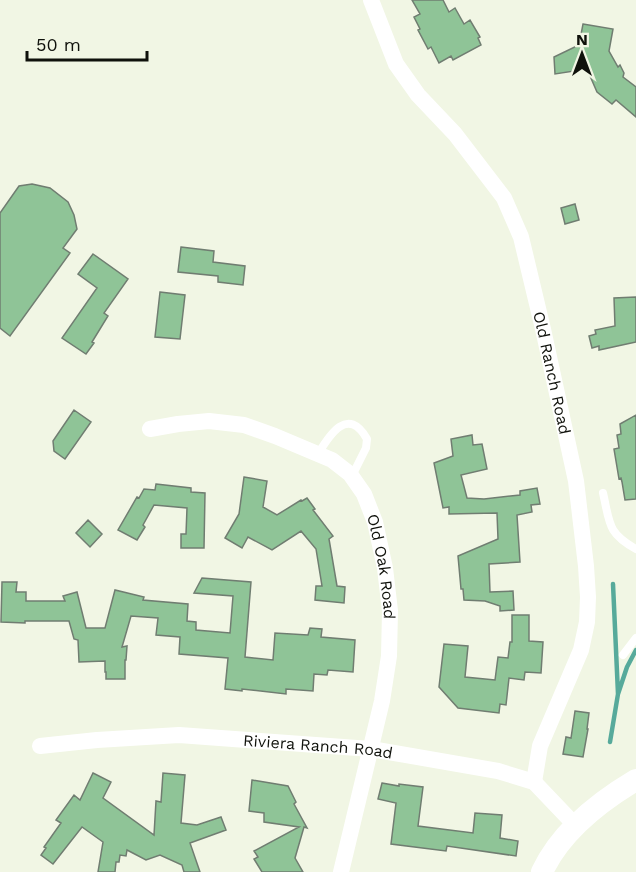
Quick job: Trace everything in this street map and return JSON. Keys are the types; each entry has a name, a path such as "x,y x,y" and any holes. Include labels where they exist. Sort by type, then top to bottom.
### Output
{"main road":[{"path":"542,872 559,844 575,825 611,796 636,780"}],"street":[{"name":"Old Ranch Road","path":"371,0 396,63 418,95 455,134 504,198 521,237 576,481 586,566 588,597 586,622 581,650 540,746 534,782"},
{"name":"Old Oak Road","path":"150,429 209,422 244,425 332,460 351,476 364,495 375,522 385,568 390,611 389,656 382,701 341,872"},
{"name":"Riviera Ranch Road","path":"40,746 179,735 371,749 498,771 534,782 575,825"}],"lane":[{"path":"318,454 337,427 350,424 357,426 367,439 366,448 351,476"},
{"path":"603,493 611,529 624,542 636,549"},
{"path":"623,655 636,638"}],"building":[{"path":"412,0 443,0 449,12 455,8 464,24 470,20 480,37 478,38 481,45 453,60 451,56 439,63 431,47 428,49 418,30 420,29 414,17 420,14"},
{"path":"583,24 613,29 609,51 618,67 620,65 624,73 623,77 636,87 636,117 616,100 612,104 597,92 587,69 555,74 554,57 579,45"},
{"path":"32,184 50,188 68,202 77,229 63,248 70,253 10,336 0,328 0,213 19,186"},
{"path":"575,204 579,220 565,224 561,208"},
{"path":"181,247 214,251 213,262 245,266 243,285 218,282 218,276 178,272"},
{"path":"93,254 128,279 104,313 108,316 86,354 62,338 97,288 78,274"},
{"path":"160,292 185,295 180,339 155,337"},
{"path":"636,297 636,342 599,350 599,346 592,348 589,336 596,334 595,330 615,326 614,298"},
{"path":"74,410 91,422 65,459 54,451 53,441"},
{"path":"636,415 636,499 625,500 614,449 619,448 617,435 621,434 620,424"},
{"path":"472,435 473,445 482,444 487,469 461,475 467,498 484,499 520,495 520,491 537,488 540,504 531,505 532,512 517,515 520,562 489,564 490,592 513,591 514,610 500,611 500,606 485,601 464,600 463,589 461,589 458,556 498,539 497,513 449,514 449,507 443,508 434,463 453,456 451,439"},
{"path":"244,477 267,481 263,507 277,515 307,498 315,509 313,510 333,536 329,539 337,586 345,587 344,603 315,600 316,586 322,586 316,549 301,531 272,550 248,537 242,548 225,538 239,514"},
{"path":"156,484 191,488 191,492 205,493 204,548 181,548 181,534 186,534 187,508 154,505 137,540 118,530 137,497 139,498 144,489 155,490"},
{"path":"88,520 102,534 90,547 76,533"},
{"path":"202,578 251,582 245,657 273,660 275,633 308,635 310,628 322,629 321,637 355,640 353,672 328,670 327,675 314,674 313,691 286,689 286,694 225,689 228,658 179,654 180,637 156,635 158,618 131,616 122,647 127,646 125,679 106,679 105,661 79,662 78,640 74,639 69,621 1,622 2,582 17,582 16,592 26,592 26,601 65,601 63,596 77,592 86,628 105,628 115,590 144,597 143,600 188,604 187,621 196,622 196,630 230,633 233,596 194,593"},
{"path":"512,615 529,615 529,641 543,642 541,673 525,672 524,680 509,678 506,705 500,704 499,713 458,708 439,687 444,644 468,646 465,677 495,680 498,657 508,658 510,642 512,642"},
{"path":"575,711 589,713 583,757 563,754 566,737 571,738"},
{"path":"93,773 111,782 103,798 154,835 156,801 161,802 163,773 185,775 181,823 197,825 221,817 226,830 190,843 200,872 184,872 182,865 160,855 146,860 127,850 126,856 120,855 119,862 116,862 115,872 98,872 103,842 82,827 53,864 41,855 61,823 56,820 74,795 80,800"},
{"path":"252,780 288,786 296,802 294,804 307,828 304,827 295,858 303,872 262,872 254,859 258,857 254,851 299,827 264,822 264,813 249,811"},
{"path":"382,783 423,787 418,826 473,833 475,813 502,815 500,838 518,841 516,856 447,846 446,851 391,844 396,803 378,799"}],"waterway":[{"path":"613,584 618,694"},
{"path":"610,742 618,694 627,667 636,650"}]}
